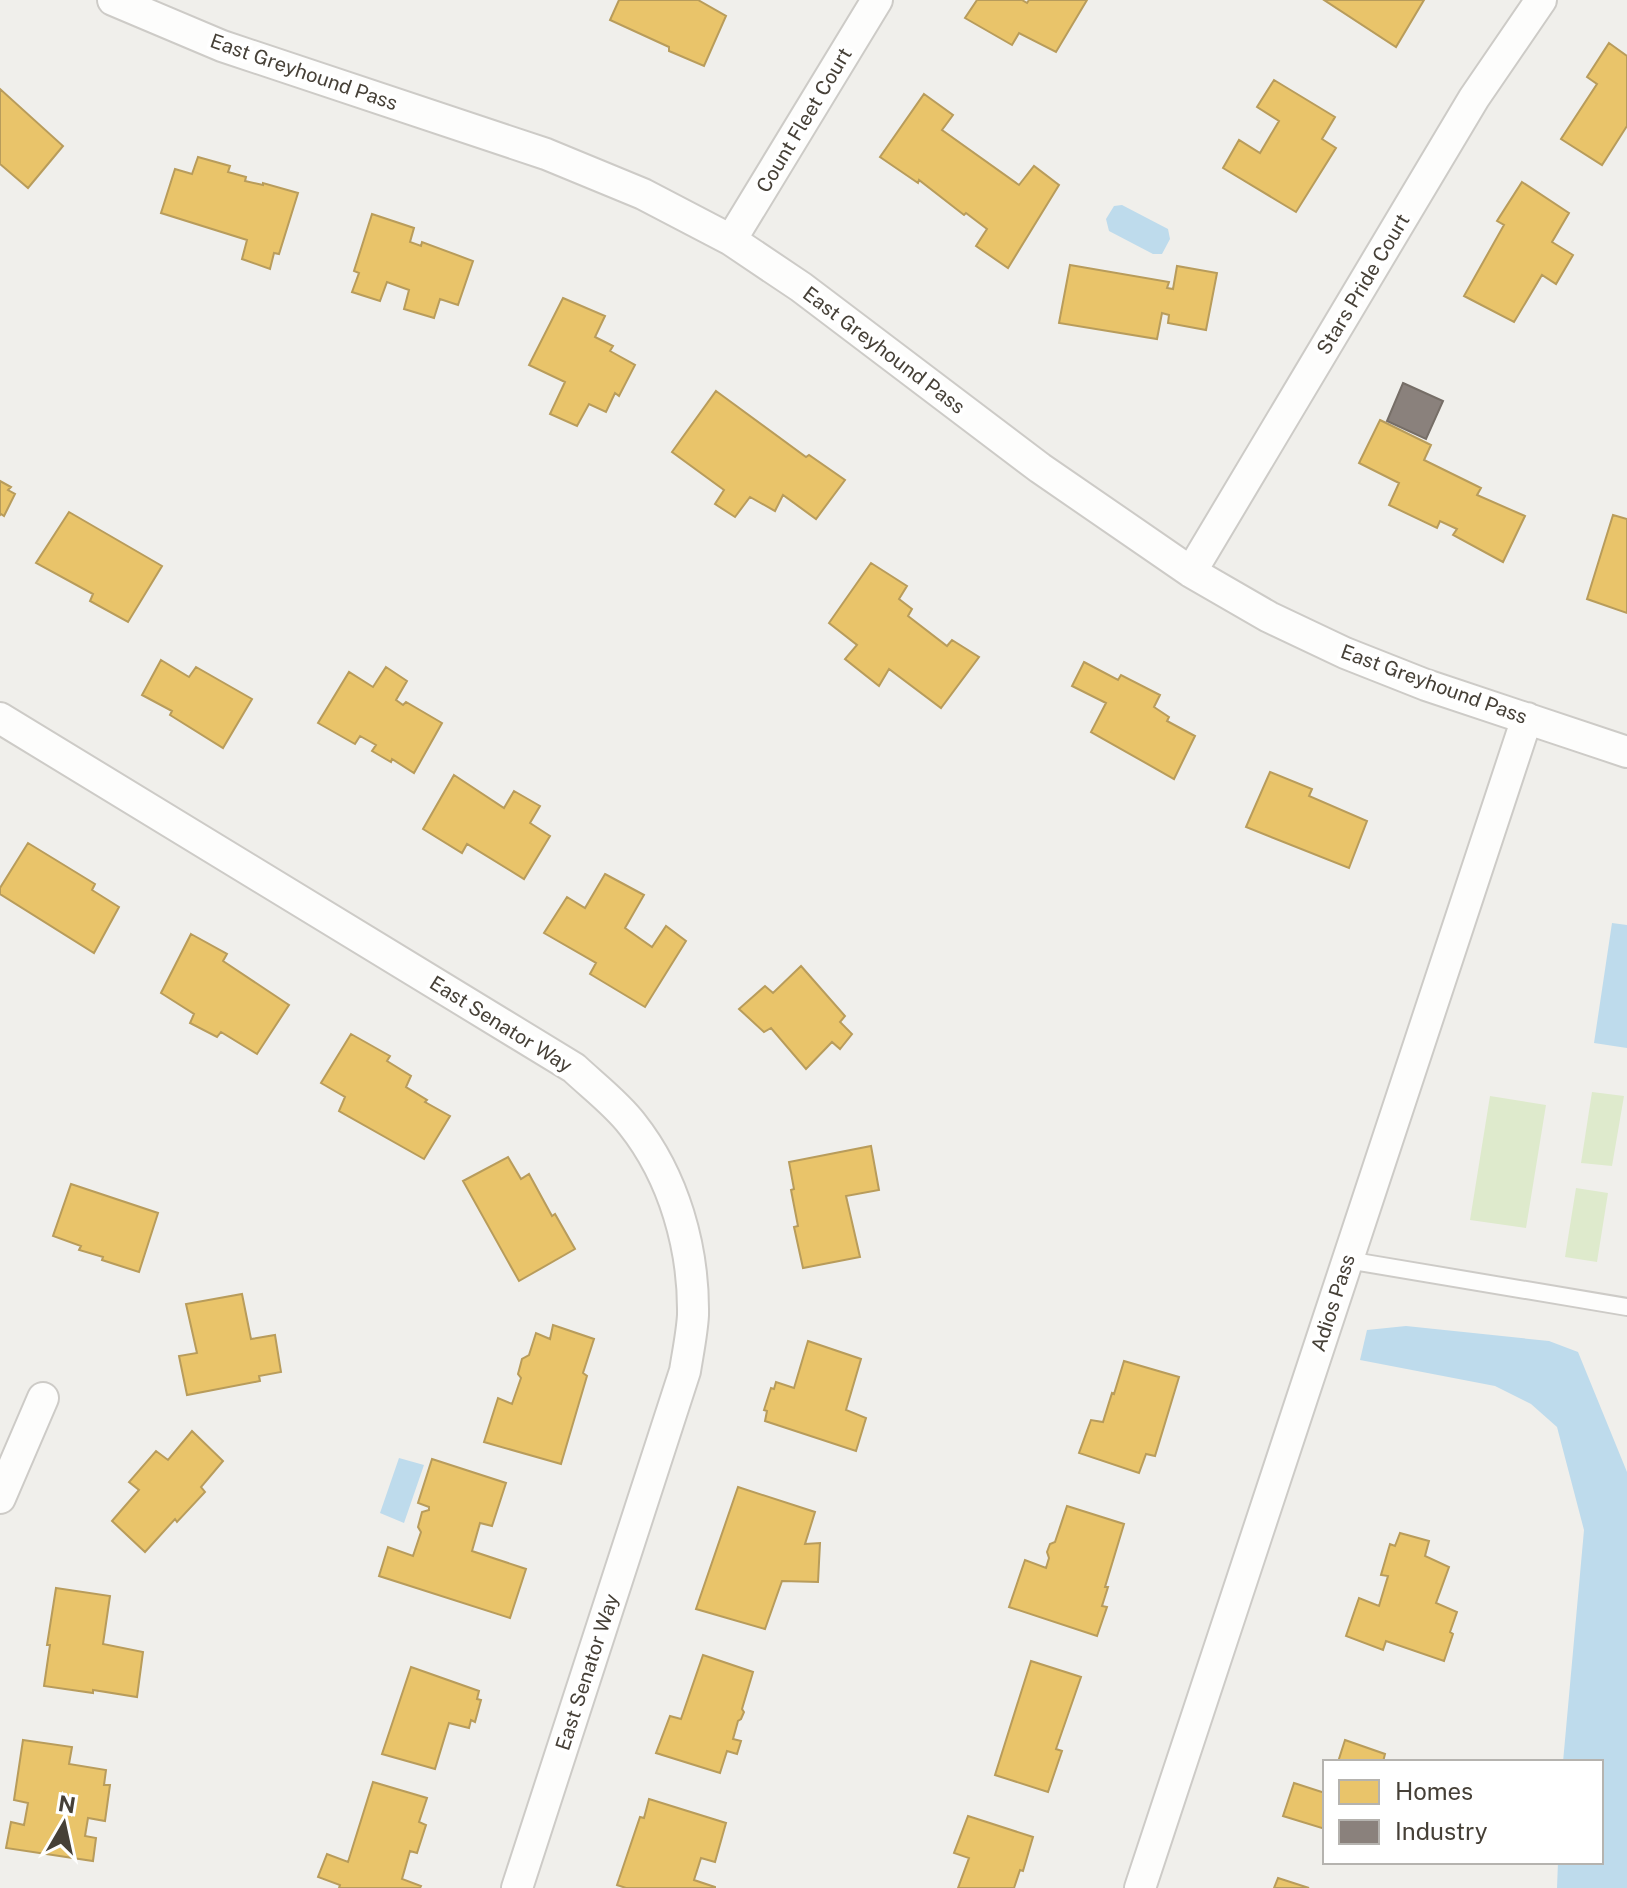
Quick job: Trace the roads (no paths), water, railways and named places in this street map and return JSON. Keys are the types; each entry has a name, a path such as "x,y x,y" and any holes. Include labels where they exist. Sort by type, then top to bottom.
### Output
{"street":[{"name":"East Greyhound Pass","path":"113,0 222,46 546,154 643,194 731,240 801,287 1040,468 1191,572 1269,617 1345,653 1426,685 1627,752"},
{"name":"Count Fleet Court","path":"731,240 877,0"},
{"name":"Stars Pride Court","path":"1191,572 1474,98 1541,0"},
{"name":"East Senator Way","path":"0,718 574,1068 631,1123 660,1167 676,1207 690,1261 693,1317 685,1371 517,1888"},
{"name":"Adios Pass","path":"1140,1888 1527,718"},
{"path":"0,1498 43,1398"}],"lane":[{"path":"1347,1260 1627,1307"}],"water":[{"path":"1122,205 1168,229 1170,239 1162,254 1153,254 1109,231 1106,219 1114,206"},
{"path":"1612,923 1627,925 1627,1048 1594,1043"},
{"path":"1406,1326 1549,1341 1578,1352 1627,1472 1627,1888 1557,1888 1558,1864 1603,1864 1603,1760 1563,1760 1584,1530 1557,1427 1531,1404 1495,1386 1360,1360 1367,1330"},
{"path":"399,1458 424,1465 404,1523 380,1513"}]}
